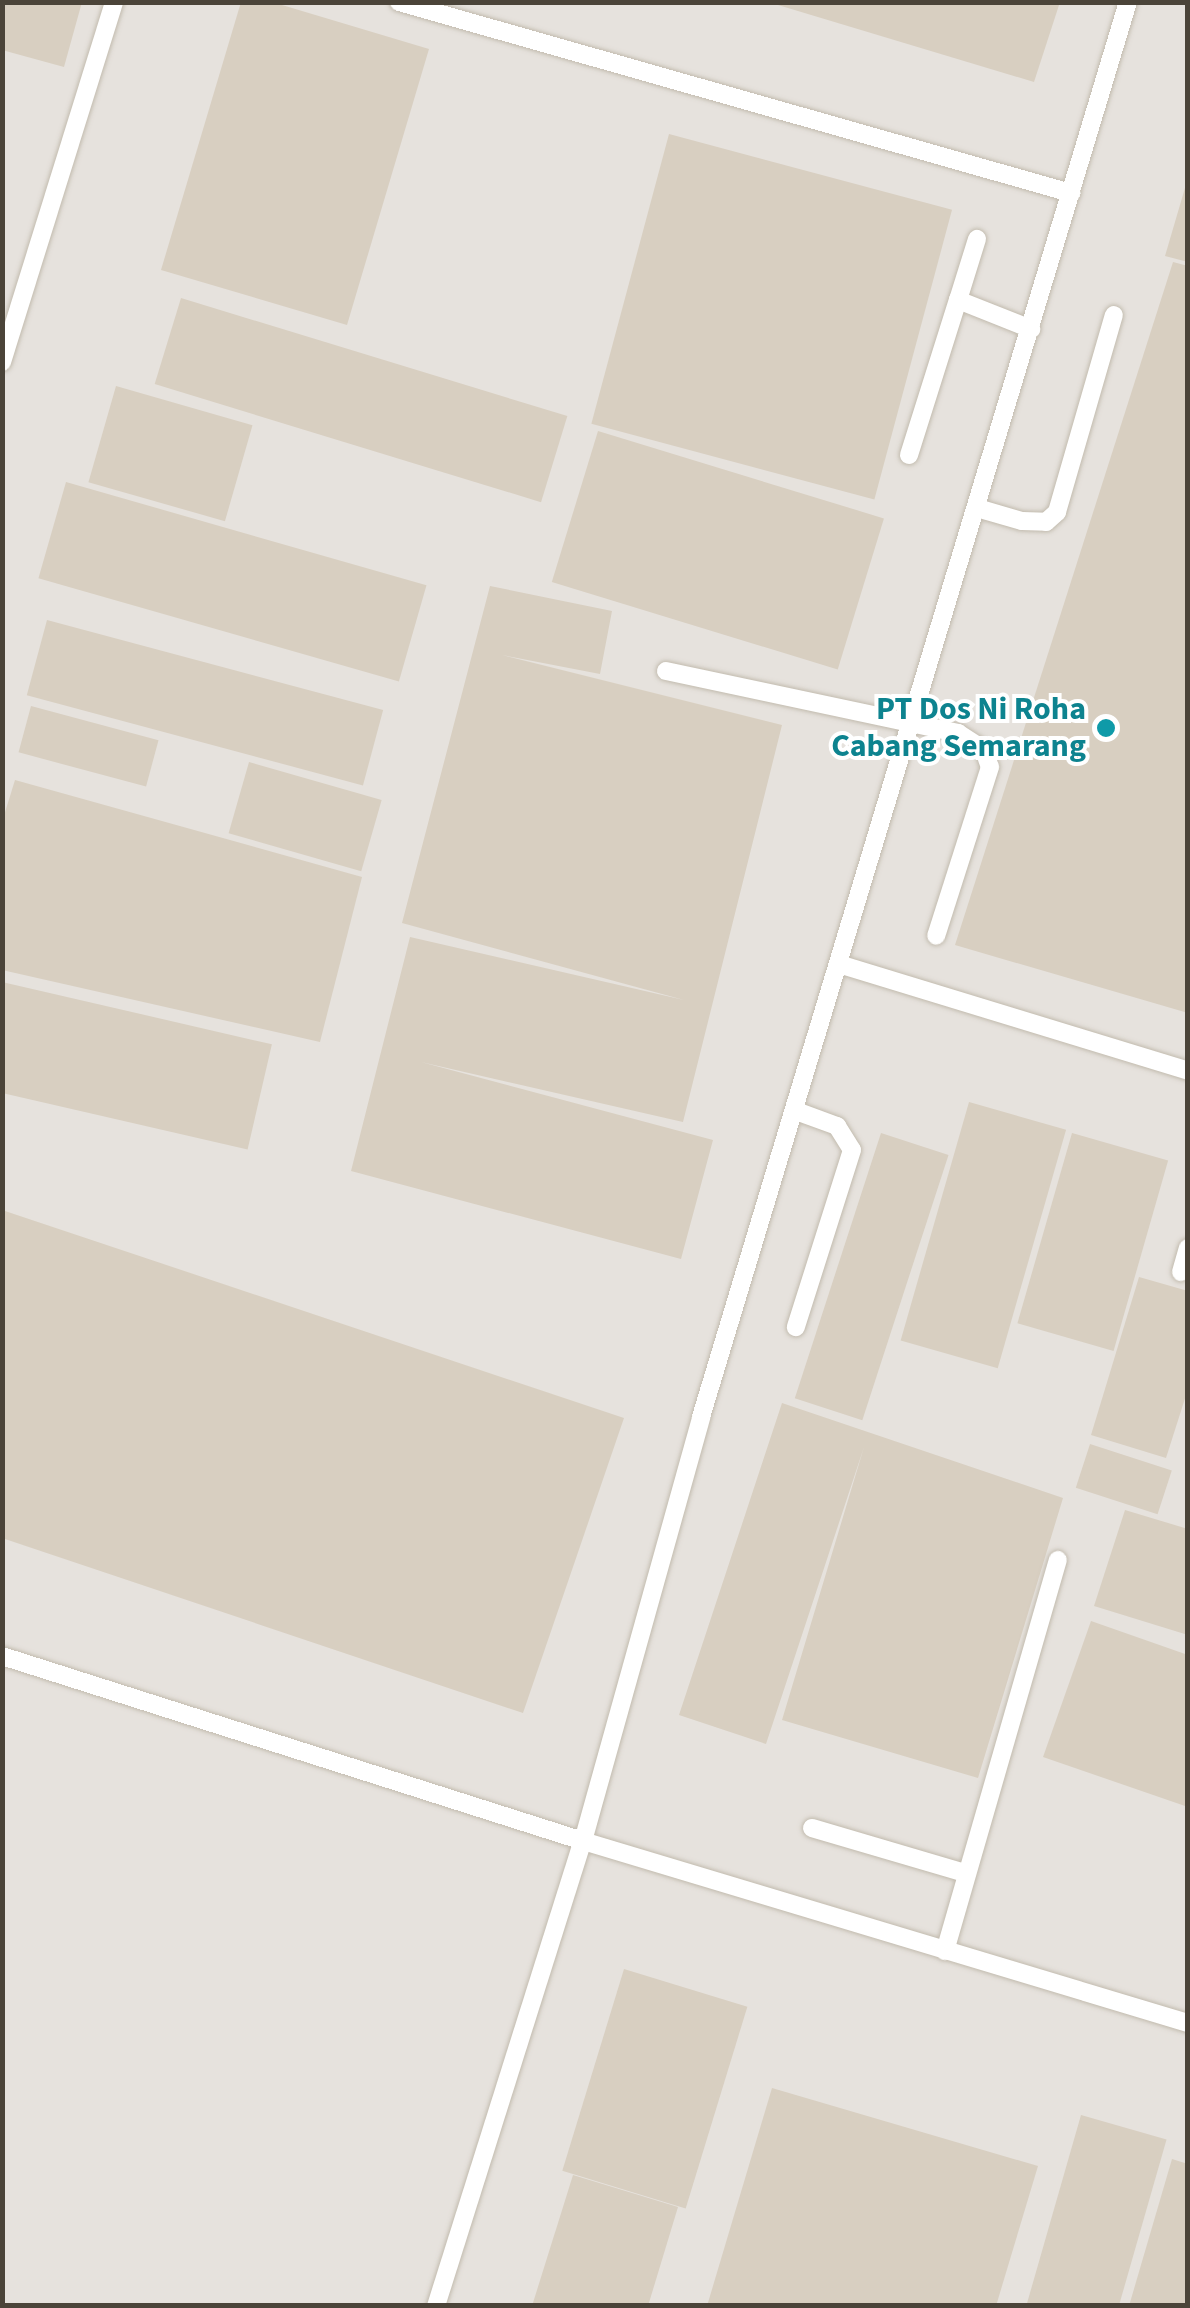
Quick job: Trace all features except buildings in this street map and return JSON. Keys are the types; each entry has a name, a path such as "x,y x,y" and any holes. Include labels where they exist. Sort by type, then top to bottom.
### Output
{"lane":[{"path":"2,362 114,2"},
{"path":"399,2 1071,193"},
{"path":"436,2306 583,1842 701,1417 842,965 1128,2"},
{"path":"909,455 977,239"},
{"path":"958,300 1030,329"},
{"path":"977,508 1034,522 1046,522 1057,512 1114,315"},
{"path":"666,670 958,733 984,750 990,767 936,936"},
{"path":"842,965 1188,1072"},
{"path":"796,1111 837,1126 852,1150 796,1327"},
{"path":"1181,1272 1188,1248"},
{"path":"945,1950 1058,1560"},
{"path":"2,1656 583,1842 1188,2024"},
{"path":"812,1828 965,1872"}],"shaded area":[{"path":"3,3 1187,3 1187,2305 3,2305"}],"place":[{"name":"PT Dos Ni Roha Cabang Semarang","path":"1106,728"}]}
